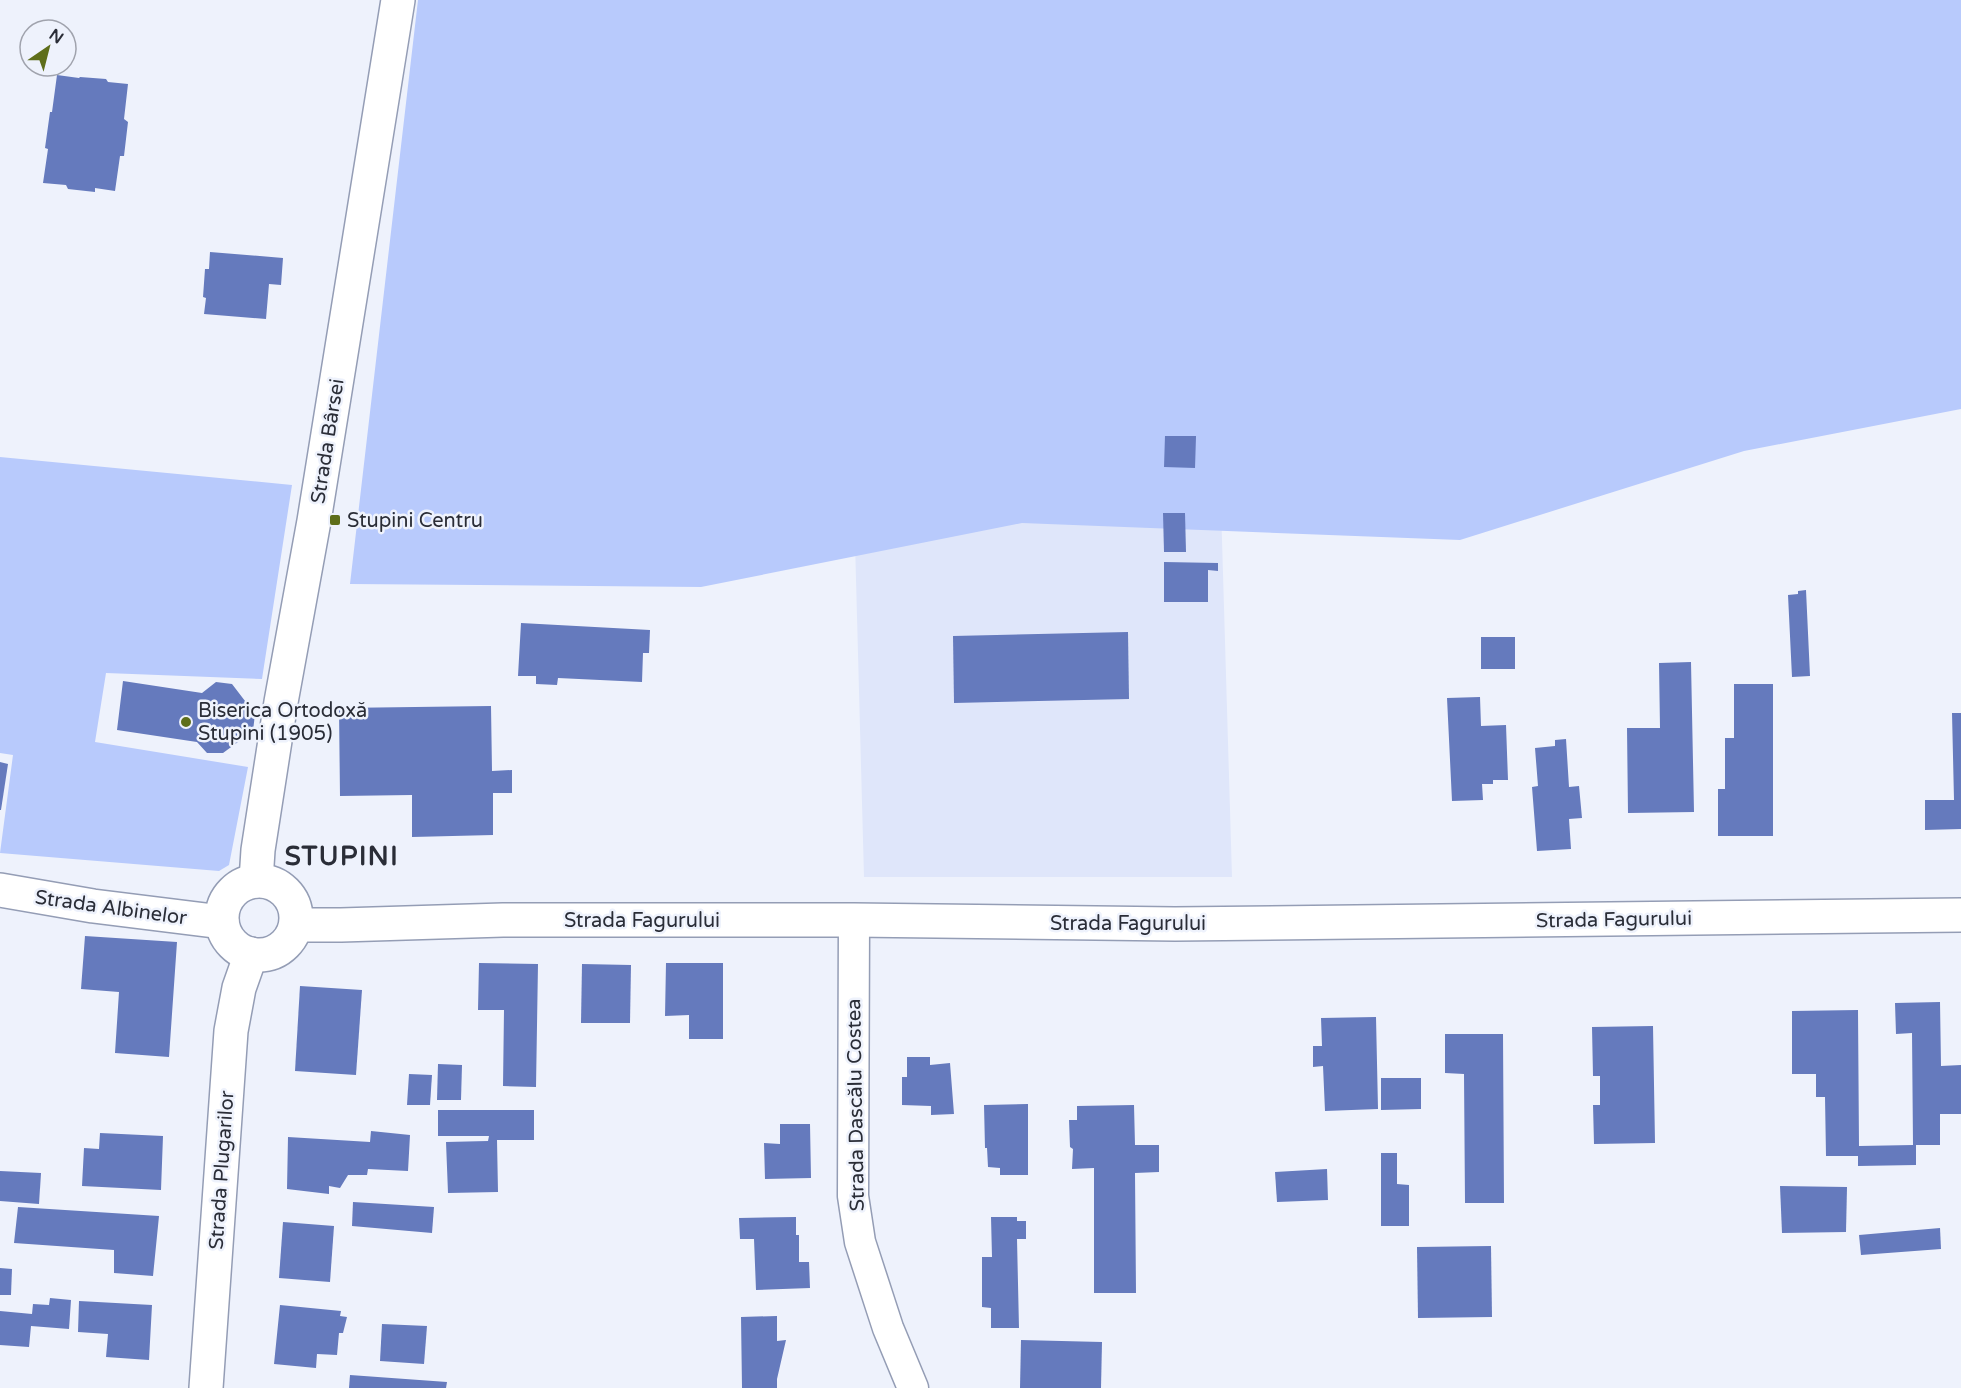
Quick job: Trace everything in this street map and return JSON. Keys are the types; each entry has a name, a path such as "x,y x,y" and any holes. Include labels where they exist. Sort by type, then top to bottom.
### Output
{"street":[{"name":"Strada Bârsei","path":"256,881 258,850 281,702 314,521 398,0"},
{"path":"256,881 275,885 290,897 296,915 296,925 287,943 271,954 251,954 234,946 224,931 222,922 225,903 230,894 246,883 256,881"},
{"name":"Strada Albinelor","path":"0,890 93,906 222,922"},
{"name":"Strada Fagurului","path":"296,925 341,926 503,920 854,920 1175,924 1961,915"},
{"name":"Strada Dascălu Costea","path":"854,920 853,1196 860,1242 888,1328 913,1388"},
{"name":"Strada Plugarilor","path":"206,1388 231,1031 238,988 251,954"}],"shaded area":[{"path":"418,0 1961,0 1961,409 1744,451 1460,540 1022,523 701,587 350,584"},
{"path":"851,393 1218,405 1232,877 864,877"},
{"path":"0,457 292,485 262,679 106,673 95,742 248,767 229,865 219,871 0,853 13,755 0,753"}],"building":[{"path":"57,78 106,79 108,82 128,84 124,119 128,122 124,156 120,156 115,191 95,188 95,192 68,189 66,185 43,183 48,149 45,148 50,112 52,112"},
{"path":"210,252 283,258 281,285 269,284 266,319 204,314 205,269 209,269"},
{"path":"1165,436 1196,436 1195,468 1164,467"},
{"path":"1163,513 1185,513 1186,552 1164,552"},
{"path":"1164,562 1218,563 1218,571 1208,570 1208,602 1164,602"},
{"path":"1806,590 1810,676 1792,677 1788,595"},
{"path":"521,623 650,630 649,653 643,653 642,682 558,678 557,685 536,684 536,676 518,676"},
{"path":"1128,632 1129,699 954,703 953,636"},
{"path":"1481,637 1515,637 1515,669 1481,669"},
{"path":"1691,662 1694,812 1628,813 1627,728 1660,728 1659,663"},
{"name":"Biserica Ortodoxă Stupini (1905)","path":"123,681 202,693 216,682 232,684 255,714 253,731 223,753 207,753 197,742 117,730"},
{"path":"1734,684 1773,684 1773,836 1718,836 1718,789 1725,789 1725,738 1734,738"},
{"path":"1480,697 1481,726 1506,725 1508,780 1493,780 1493,784 1482,784 1483,800 1452,801 1447,698"},
{"path":"491,706 492,771 512,770 512,793 493,793 493,835 412,837 412,795 340,796 339,708"},
{"path":"1952,713 1961,713 1961,829 1925,830 1925,800 1954,800"},
{"path":"1566,739 1569,787 1579,786 1582,818 1569,819 1571,849 1537,851 1532,787 1538,786 1535,748 1555,746 1555,740"},
{"path":"0,762 8,764 1,810 0,810"},
{"path":"85,936 177,942 169,1057 115,1053 119,992 81,989"},
{"path":"479,963 538,964 536,1087 503,1086 504,1010 478,1010"},
{"path":"666,963 723,963 723,1039 689,1039 689,1015 665,1016"},
{"path":"582,964 631,965 630,1023 581,1023"},
{"path":"300,986 362,990 356,1075 295,1071"},
{"path":"1940,1002 1941,1066 1961,1065 1961,1114 1940,1114 1940,1145 1916,1145 1916,1165 1858,1166 1858,1156 1826,1156 1825,1097 1816,1097 1816,1074 1792,1074 1792,1011 1858,1010 1859,1146 1913,1145 1912,1033 1896,1034 1895,1003"},
{"path":"1376,1017 1378,1109 1325,1111 1323,1066 1313,1067 1313,1046 1322,1046 1321,1018"},
{"path":"1653,1026 1655,1143 1594,1144 1593,1105 1600,1105 1600,1076 1593,1076 1592,1027"},
{"path":"1445,1034 1503,1034 1504,1203 1465,1203 1464,1074 1445,1073"},
{"path":"907,1057 930,1057 930,1065 950,1063 954,1114 931,1115 931,1106 902,1105 902,1077 907,1077"},
{"path":"438,1064 462,1065 461,1100 437,1100"},
{"path":"409,1074 432,1075 430,1105 407,1105"},
{"path":"1381,1078 1421,1078 1421,1109 1381,1110"},
{"path":"1028,1104 1028,1175 1000,1175 1000,1168 988,1167 984,1105"},
{"path":"1134,1105 1135,1145 1159,1145 1159,1172 1135,1173 1136,1293 1094,1293 1094,1168 1072,1169 1073,1149 1070,1147 1069,1120 1077,1120 1077,1106"},
{"path":"438,1110 534,1110 534,1140 497,1140 498,1192 448,1193 446,1142 488,1141 489,1136 438,1136"},
{"path":"780,1124 810,1124 811,1178 765,1179 764,1143 780,1144"},
{"path":"371,1131 410,1135 408,1171 368,1169 367,1175 348,1175 340,1188 329,1186 329,1194 287,1189 288,1137 370,1142"},
{"path":"100,1133 163,1136 161,1190 82,1186 84,1148 99,1149"},
{"path":"1381,1153 1397,1153 1397,1184 1409,1185 1409,1226 1381,1226"},
{"path":"1327,1169 1328,1200 1277,1202 1275,1172"},
{"path":"0,1171 41,1173 39,1204 0,1201"},
{"path":"1780,1186 1847,1187 1846,1232 1782,1233"},
{"path":"353,1202 434,1207 432,1233 352,1226"},
{"path":"18,1207 159,1216 153,1276 114,1273 114,1250 14,1243"},
{"path":"796,1217 799,1262 809,1262 810,1288 756,1290 754,1239 740,1239 739,1218"},
{"path":"991,1217 1017,1217 1017,1221 1026,1221 1026,1239 1017,1239 1019,1328 991,1328 991,1308 982,1307 982,1257 992,1257"},
{"path":"283,1222 334,1226 330,1282 279,1278"},
{"path":"1940,1228 1941,1249 1861,1255 1859,1235"},
{"path":"1491,1246 1492,1317 1418,1318 1417,1247"},
{"path":"0,1268 12,1269 11,1295 0,1295"},
{"path":"50,1298 71,1300 69,1329 31,1326 29,1347 0,1345 0,1311 32,1314 33,1304 49,1305"},
{"path":"79,1301 152,1305 149,1360 106,1357 108,1334 78,1332"},
{"path":"280,1305 341,1311 340,1316 347,1317 343,1333 339,1333 337,1355 317,1354 316,1368 274,1364"},
{"path":"777,1316 777,1341 786,1340 777,1388 742,1388 741,1317"},
{"path":"382,1324 427,1326 424,1364 380,1361"},
{"path":"1021,1340 1102,1342 1101,1388 1020,1388"},
{"path":"350,1375 447,1382 446,1388 349,1388"}],"place":[{"name":"Stupini Centru","path":"335,520"},
{"name":"Biserica Ortodoxă Stupini (1905)","path":"186,722"}],"district":[{"name":"STUPINI","path":"342,856"}]}
